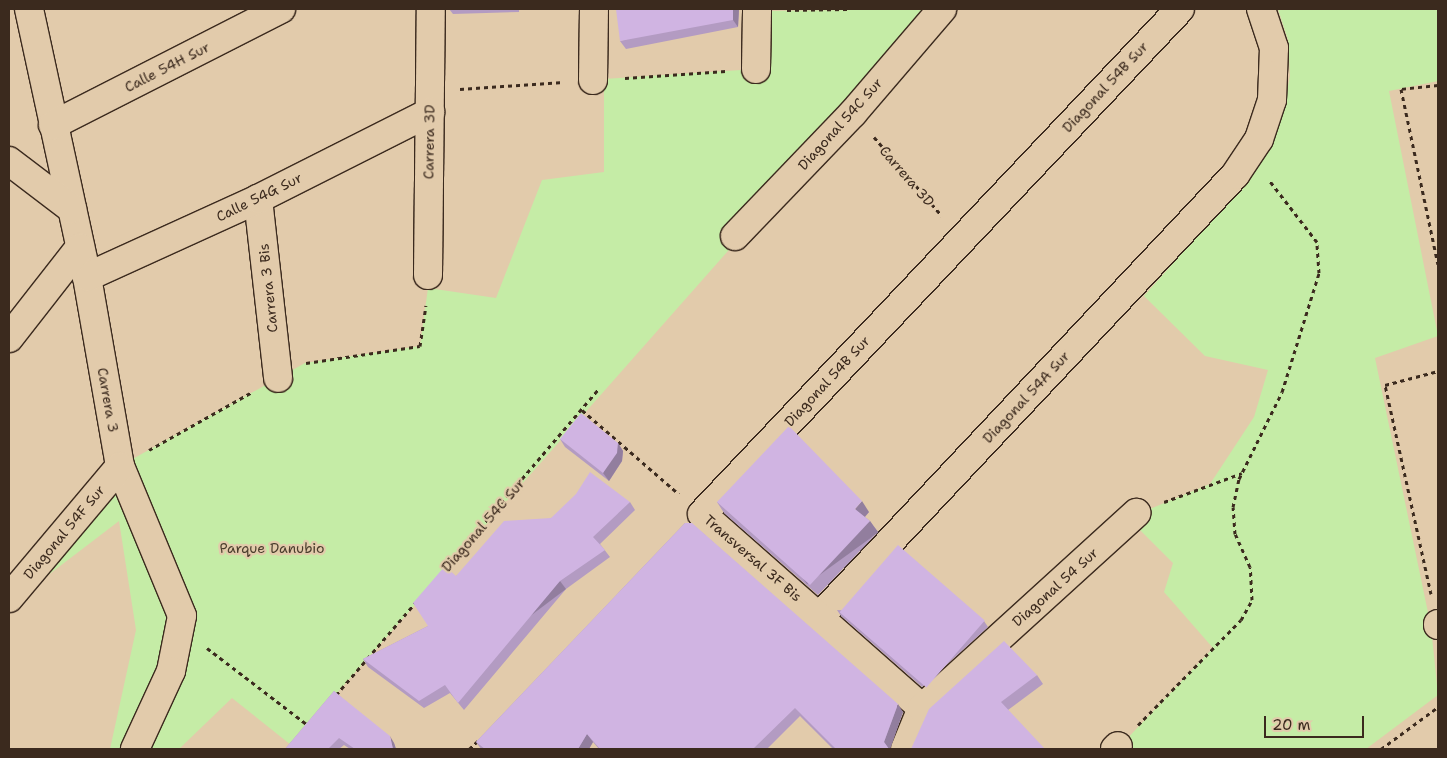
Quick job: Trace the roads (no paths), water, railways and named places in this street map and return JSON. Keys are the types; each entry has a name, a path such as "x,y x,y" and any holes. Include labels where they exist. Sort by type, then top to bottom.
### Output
{"street":[{"name":"Carrera 3","path":"29,9 87,277 120,466 182,616 171,671 136,749"},
{"name":"Calle 54H Sur","path":"53,125 281,9"},
{"name":"Carrera 3D","path":"428,275 431,9"},
{"path":"593,80 594,9"},
{"path":"756,9 756,69"},
{"name":"Diagonal 54C Sur","path":"735,236 853,112 942,9"},
{"name":"Diagonal 54B Sur","path":"702,514 1180,9"},
{"name":"Diagonal 54A Sur","path":"820,616 1235,175 1249,154 1272,100 1274,48 1260,9"},
{"name":"Calle 54G Sur","path":"87,277 258,199 430,112"},
{"path":"9,161 72,209"},
{"name":"Carrera 3 Bis","path":"258,199 278,378"},
{"path":"9,338 80,247"},
{"name":"Diagonal 54F Sur","path":"9,598 120,466"},
{"name":"Diagonal 54 Sur","path":"905,749 922,708 1136,513"},
{"name":"Transversal 3F Bis","path":"702,514 820,616 922,708"}],"park label":[{"name":"Parque Danubio","path":"272,548"}]}
